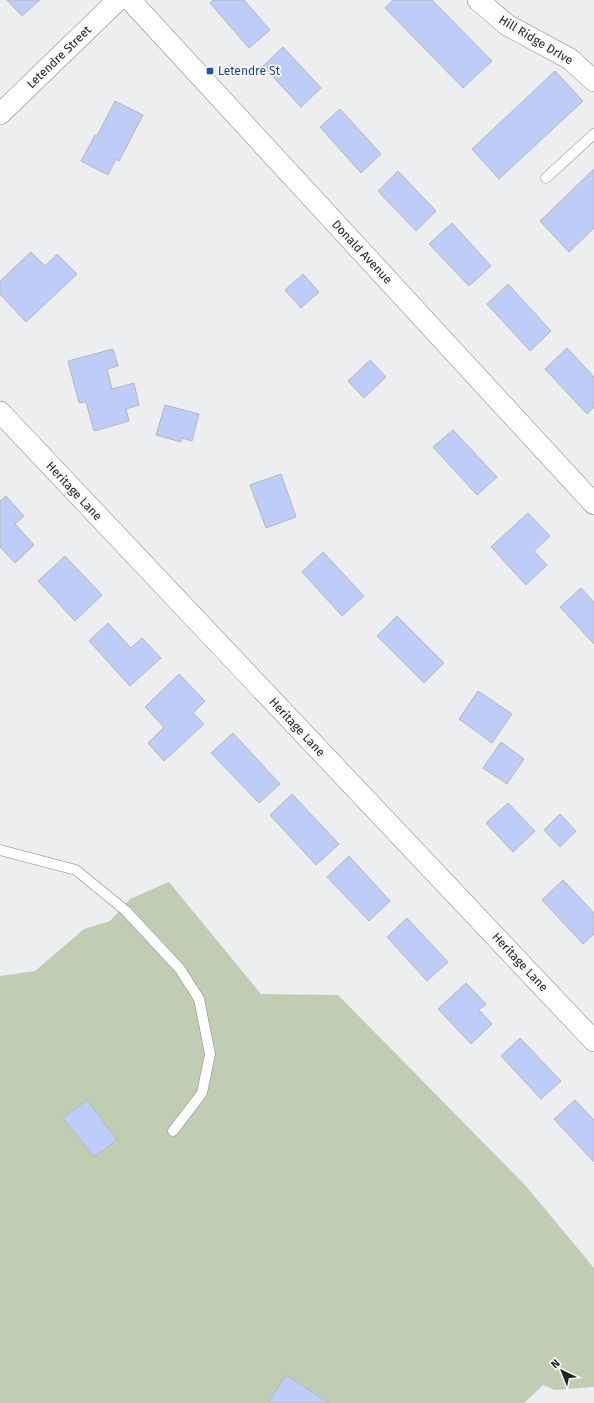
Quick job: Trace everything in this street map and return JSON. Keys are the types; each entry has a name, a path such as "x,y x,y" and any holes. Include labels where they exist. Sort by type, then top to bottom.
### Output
{"street":[{"name":"Letendre Street","path":"0,114 118,0"},
{"name":"Donald Avenue","path":"130,0 594,504"},
{"name":"Hill Ridge DrIve","path":"478,0 507,25 570,59 594,81"},
{"name":"Heritage Lane","path":"0,412 594,1041"}],"lane":[{"path":"546,178 594,134"},
{"path":"0,850 76,870 126,911 180,969 199,999 210,1054 202,1093 173,1131"}],"green space":[{"path":"169,882 261,994 338,995 525,1185 594,1268 594,1387 555,1390 543,1385 524,1403 0,1403 0,976 35,971 84,929 110,921 130,899"}],"building":[{"path":"7,0 40,0 22,16"},
{"path":"213,0 244,0 270,30 249,48 210,3"},
{"path":"393,0 432,0 492,61 463,88 385,8"},
{"path":"283,47 321,88 301,107 263,66"},
{"path":"555,71 583,101 499,179 472,149"},
{"path":"115,101 143,115 119,161 116,159 108,175 81,161 95,135 97,136"},
{"path":"340,109 381,154 361,173 320,127"},
{"path":"594,169 594,228 569,252 540,221"},
{"path":"398,171 436,211 416,231 378,191"},
{"path":"452,223 491,266 469,286 429,244"},
{"path":"31,252 45,266 57,254 77,274 26,322 0,294 0,281"},
{"path":"303,274 319,292 301,308 285,290"},
{"path":"508,284 551,331 530,351 487,304"},
{"path":"567,348 594,377 594,407 587,414 545,369"},
{"path":"113,349 118,366 107,369 112,389 134,383 139,405 126,409 129,421 94,431 86,402 79,403 68,361"},
{"path":"370,360 386,377 364,398 348,381"},
{"path":"165,405 199,414 192,441 182,438 181,442 156,435"},
{"path":"453,430 497,477 477,495 433,447"},
{"path":"281,474 296,517 266,528 250,485"},
{"path":"6,496 24,516 15,524 34,545 15,563 0,547 0,501"},
{"path":"528,513 550,536 534,551 547,565 526,585 491,547"},
{"path":"323,552 364,596 342,616 302,572"},
{"path":"65,556 102,595 75,621 38,581"},
{"path":"581,588 594,602 594,644 560,607"},
{"path":"397,616 444,663 424,683 377,636"},
{"path":"108,623 131,648 142,638 161,658 130,686 89,641"},
{"path":"179,674 205,701 193,713 204,724 164,761 148,743 164,727 145,707"},
{"path":"478,691 512,714 492,743 459,719"},
{"path":"233,733 280,784 259,803 211,753"},
{"path":"501,742 524,759 507,784 483,768"},
{"path":"292,794 339,844 316,865 270,815"},
{"path":"508,803 535,831 513,852 486,823"},
{"path":"560,814 576,831 560,847 544,830"},
{"path":"349,856 390,901 369,921 327,877"},
{"path":"563,880 594,913 594,934 583,944 542,900"},
{"path":"407,918 448,962 427,981 387,937"},
{"path":"466,983 486,1004 479,1010 492,1024 471,1044 438,1009"},
{"path":"520,1038 561,1081 541,1099 501,1056"},
{"path":"87,1100 117,1140 94,1157 63,1118"},
{"path":"575,1100 594,1120 594,1162 554,1119"},
{"path":"286,1375 329,1403 272,1403 269,1401"}],"place":[{"name":"Letendre St","path":"210,71"}]}
